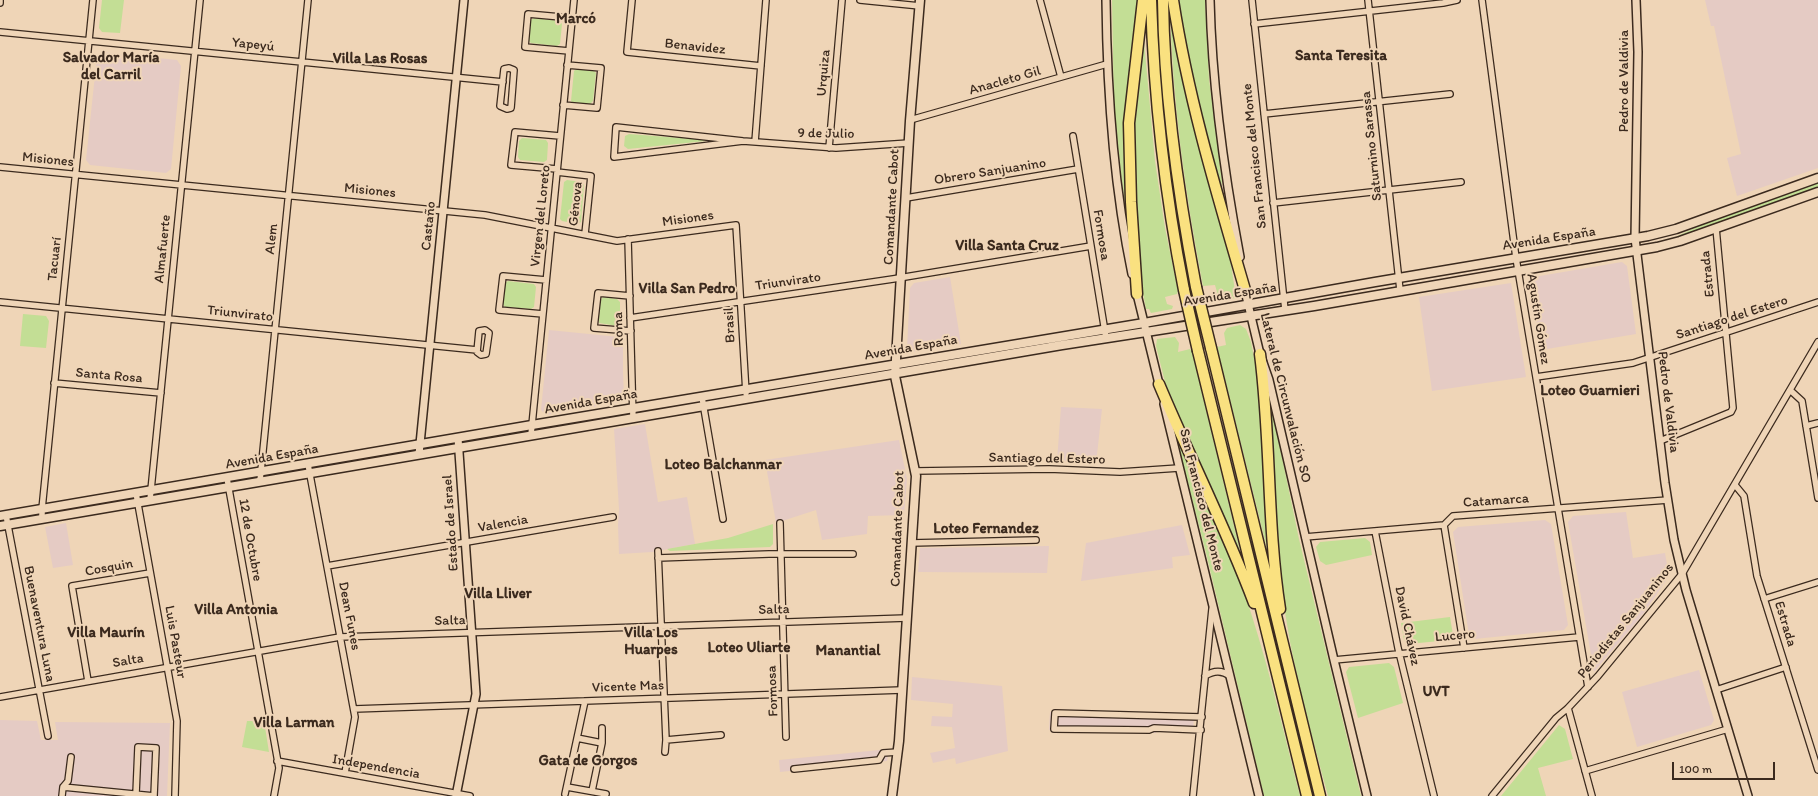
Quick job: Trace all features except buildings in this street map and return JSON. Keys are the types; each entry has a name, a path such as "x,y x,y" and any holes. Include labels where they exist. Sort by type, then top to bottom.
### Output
{"highway":[{"path":"1137,294 1132,230 1129,133 1130,101 1143,0"},
{"path":"1151,0 1159,126 1170,215 1184,290 1307,796"},
{"path":"1163,0 1167,85 1172,138 1182,209 1196,288 1320,796"},
{"path":"1173,0 1185,68 1221,210 1245,290"},
{"path":"1260,354 1267,409 1275,565 1289,669"},
{"path":"1159,384 1188,452 1230,543 1271,648"}],"main road":[{"name":"Comandante Cabot","path":"892,796 898,752 912,543 915,471 895,373 910,120 920,3"},
{"name":"Avenida España","path":"4,526 459,447 704,407 1105,334 1144,323 1635,238 1676,229 1818,178"},
{"name":"Avenida España","path":"3,516 896,364 1105,334 1146,332 1518,271 1670,244 1818,192"}],"street":[{"name":"Tacuarí","path":"42,519 54,383 93,0"},
{"name":"Almafuerte","path":"150,500 200,0"},
{"name":"Alem","path":"260,481 308,0"},
{"name":"Castaño","path":"419,454 464,0"},
{"name":"Virgen del Loreto","path":"531,435 574,0"},
{"name":"Benavidez","path":"632,0 627,52 761,66"},
{"path":"755,142 766,0"},
{"name":"Urquiza","path":"829,148 842,0"},
{"path":"860,0 920,3"},
{"path":"1040,0 1061,77"},
{"path":"1106,0 1110,122 1121,221 1146,332"},
{"name":"Lateral de Circunvalación SO","path":"1210,0 1213,76 1218,124 1245,290 1260,354 1271,387 1367,796"},
{"name":"San Francisco del Monte","path":"1252,0 1285,310"},
{"name":"Saturnino Sarassa","path":"1368,0 1400,290"},
{"path":"1254,24 1443,4 1457,0"},
{"name":"Agustín Gómez","path":"1482,0 1518,271 1588,687"},
{"name":"Pedro de Valdivia","path":"1636,0 1638,59 1635,238 1668,500 1682,574 1748,796"},
{"path":"569,51 525,47 528,14 572,18"},
{"name":"Yapeyú","path":"0,32 503,82"},
{"name":"Anacleto Gil","path":"910,120 1107,64"},
{"path":"563,105 597,108 601,68 567,65"},
{"path":"509,68 514,70 510,108 508,109 500,106 503,82 504,69 509,68"},
{"path":"1264,114 1450,94"},
{"name":"9 de Julio","path":"743,141 614,158 616,128 829,148 909,143"},
{"path":"557,170 511,165 515,132 560,136"},
{"name":"Formosa","path":"1073,136 1105,334"},
{"name":"Misiones","path":"0,167 485,215 616,241 736,225"},
{"name":"Obrero Sanjuanino","path":"906,198 1078,169"},
{"name":"Génova","path":"557,170 591,176 584,234"},
{"path":"1273,203 1460,182"},
{"name":"Brasil","path":"736,225 746,399"},
{"name":"Estrada","path":"1660,441 1731,412 1733,408 1716,228"},
{"name":"Roma","path":"628,239 633,418"},
{"name":"Triunvirato","path":"630,318 901,277 1091,246"},
{"path":"543,314 499,310 503,276 546,280"},
{"path":"630,296 598,293 594,328 631,331"},
{"name":"Triunvirato","path":"0,302 477,350"},
{"name":"Santiago del Estero","path":"1536,377 1633,363 1818,302"},
{"name":"San Francisco del Monte","path":"1146,332 1213,605 1193,796"},
{"name":"Periodistas Sanjuaninos","path":"1492,796 1556,718 1588,687 1682,574 1818,342"},
{"name":"Santa Rosa","path":"54,383 161,393"},
{"path":"1790,390 1802,402 1818,498"},
{"path":"702,397 723,519"},
{"path":"1806,426 1818,423"},
{"name":"Estado de Israel","path":"456,795 476,694 458,438"},
{"name":"Dean Funes","path":"308,464 355,717 345,774"},
{"name":"Santiago del Estero","path":"915,471 1049,469 1120,472 1179,468"},
{"name":"12 de Octubre","path":"226,478 279,768 274,796"},
{"name":"Estrada","path":"1735,485 1744,496 1757,576 1818,770"},
{"name":"Luis Pasteur","path":"136,493 177,721 175,796"},
{"name":"Catamarca","path":"1305,537 1444,525 1452,516 1668,500"},
{"name":"Buenaventura Luna","path":"3,516 48,736"},
{"name":"Valencia","path":"327,566 613,517"},
{"name":"Formosa","path":"780,523 786,737"},
{"path":"1444,525 1464,648"},
{"name":"David Chávez","path":"1375,530 1399,654 1434,796"},
{"path":"912,543 1036,540"},
{"path":"665,752 666,740 658,554 853,554"},
{"name":"Cosquin","path":"88,681 72,586 150,573"},
{"path":"1764,599 1818,582"},
{"path":"1213,605 1259,796"},
{"name":"Salta","path":"0,697 340,637 907,618"},
{"name":"Lucero","path":"1334,660 1579,637"},
{"path":"1716,690 1786,667"},
{"path":"1205,676 1212,672 1219,671 1230,676"},
{"name":"Vicente Mas","path":"354,709 902,690"},
{"path":"565,794 585,701"},
{"path":"1568,708 1592,796"},
{"path":"1200,730 1154,728 1149,730 1054,729 1055,714 1202,717"},
{"path":"592,791 602,743 602,728"},
{"path":"1585,771 1728,729"},
{"path":"666,740 721,735"},
{"path":"577,738 602,743"},
{"path":"63,787 154,796 156,748 138,747 136,794"},
{"path":"794,769 879,760 883,753 898,752"},
{"path":"62,796 63,787 68,781 71,757"},
{"name":"Independencia","path":"277,761 456,795 470,796"},
{"path":"567,786 606,794"}],"shaded area":[{"path":"1705,0 1818,0 1818,168 1737,196 1727,158 1741,154 1714,26 1711,26"},
{"path":"102,52 177,60 181,66 171,169 166,173 90,165 86,160 97,56"},
{"path":"1622,262 1627,266 1636,334 1541,350 1530,282 1534,277"},
{"path":"950,277 961,344 912,352 907,348 910,288 914,283"},
{"path":"1511,283 1526,377 1432,391 1419,297"},
{"path":"549,330 619,337 623,341 624,398 620,402 546,415 541,410"},
{"path":"1061,407 1102,409 1096,464 1057,461"},
{"path":"645,424 658,502 687,497 695,544 652,552 619,554 619,509 614,429"},
{"path":"899,440 907,479 904,515 868,516 867,534 822,540 816,510 776,523 765,460"},
{"path":"1626,512 1633,558 1665,553 1669,576 1644,613 1594,672 1568,522 1573,516"},
{"path":"1545,520 1551,524 1568,625 1564,630 1474,639 1469,635 1453,532 1458,527"},
{"path":"66,523 73,565 53,568 45,527"},
{"path":"1182,525 1190,555 1172,557 1173,568 1081,581 1086,543"},
{"path":"1049,546 1047,573 918,572 920,548"},
{"path":"1699,670 1714,720 1711,725 1637,747 1622,692"},
{"path":"912,677 1002,686 1008,751 956,764 955,758 933,763 930,753 955,748 952,727 931,726 932,716 952,717 953,704 911,700"},
{"path":"1050,712 1194,715 1193,731 1156,730 1156,733 1049,730"},
{"path":"0,720 37,721 41,740 58,740 55,722 170,723 167,796 0,796"},
{"path":"889,749 887,761 780,772 779,760"}],"green space":[{"path":"102,0 124,0 120,33 102,32 99,28"},
{"path":"1112,0 1138,0 1125,115 1127,223 1114,113"},
{"path":"1178,0 1205,0 1209,79 1222,181 1221,189 1189,70"},
{"path":"1170,6 1203,152 1231,264 1236,298 1217,301 1214,298 1217,292 1215,285 1203,286 1180,146 1173,76"},
{"path":"534,18 560,21 562,24 560,44 557,46 531,43 529,41 531,20"},
{"path":"1143,30 1155,161 1165,228 1178,291 1177,294 1165,297 1167,304 1173,306 1172,309 1151,313 1149,309 1146,309 1137,262 1132,138"},
{"path":"576,69 594,71 596,73 593,101 590,104 571,101 574,71"},
{"path":"629,134 706,141 628,149 624,146 625,136"},
{"path":"522,138 546,140 548,143 547,160 544,162 520,160 518,157 519,141"},
{"path":"567,180 582,182 584,185 581,222 578,224 562,221 560,219 564,182"},
{"path":"1818,183 1818,187 1685,234 1656,242 1677,236 1713,220"},
{"path":"508,281 534,284 536,287 534,307 531,309 505,307 503,304 505,283"},
{"path":"603,297 617,299 620,302 620,322 617,326 599,323 600,301"},
{"path":"23,314 46,316 49,321 46,348 20,346"},
{"path":"1240,325 1246,329 1251,342 1260,387 1270,561 1217,347 1226,345 1224,333 1227,328"},
{"path":"1175,337 1179,343 1178,352 1190,349 1192,352 1242,559 1169,398 1156,346 1157,339"},
{"path":"1271,414 1273,414 1299,539 1361,796 1328,796 1301,694 1290,642 1282,589 1278,545"},
{"path":"1174,428 1235,566 1251,612 1300,796 1264,796 1207,557"},
{"path":"773,524 773,544 770,547 670,551 667,549 728,538"},
{"path":"1365,538 1370,542 1372,555 1326,565 1320,561 1316,547 1320,542"},
{"path":"1450,617 1453,635 1449,640 1409,644 1404,640 1401,623"},
{"path":"1389,663 1394,667 1403,703 1358,718 1346,672 1349,667"},
{"path":"247,721 264,721 269,752 242,747"},
{"path":"1559,725 1565,729 1573,759 1538,768 1546,796 1501,796"}],"district":[{"name":"Marcó","path":"576,19"},
{"name":"Santa Teresita","path":"1341,56"},
{"name":"Villa Las Rosas","path":"380,59"},
{"name":"Salvador María del Carril","path":"111,66"},
{"name":"Villa Santa Cruz","path":"1007,246"},
{"name":"Villa San Pedro","path":"687,289"},
{"name":"Loteo Guarnieri","path":"1590,391"},
{"name":"Loteo Balchanmar","path":"723,465"},
{"name":"Loteo Fernandez","path":"986,529"},
{"name":"Villa Lliver","path":"498,594"},
{"name":"Villa Antonia","path":"236,610"},
{"name":"Villa Maurín","path":"106,633"},
{"name":"Villa Los Huarpes","path":"651,642"},
{"name":"Loteo Uliarte","path":"749,648"},
{"name":"Manantial","path":"848,651"},
{"name":"UVT","path":"1436,692"},
{"name":"Villa Larman","path":"294,723"},
{"name":"Gata de Gorgos","path":"588,761"}]}
